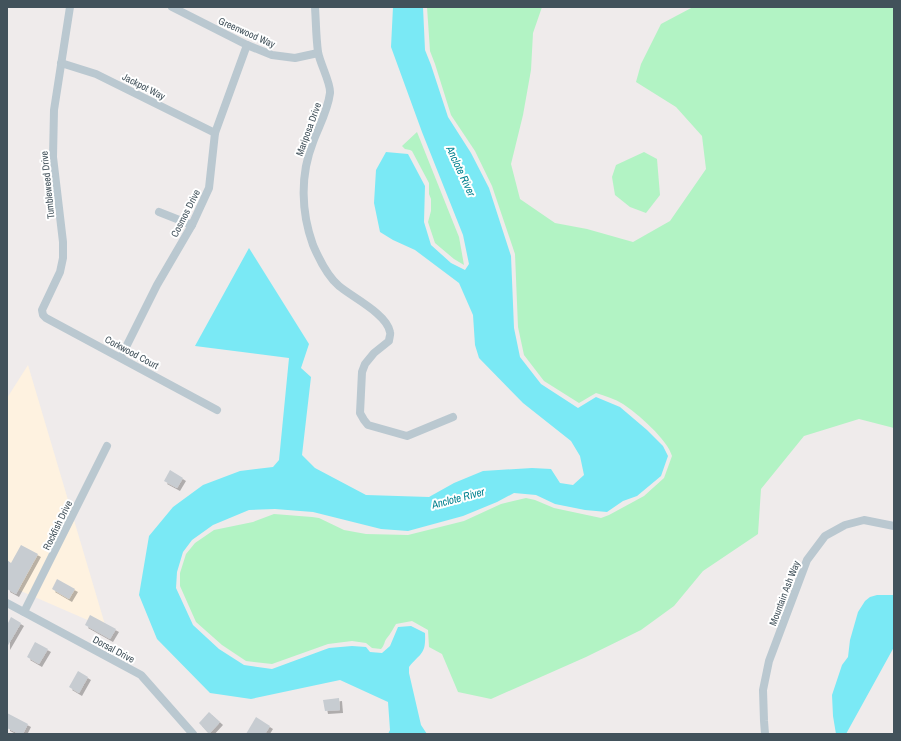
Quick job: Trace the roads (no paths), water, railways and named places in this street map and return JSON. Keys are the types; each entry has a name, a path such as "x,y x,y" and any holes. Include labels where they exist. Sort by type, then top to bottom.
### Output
{"street":[{"name":"Tumbleweed Drive","path":"42,310 60,272 63,258 63,242 53,157 54,110 70,7"},
{"name":"Greenwood Way","path":"172,7 247,45 272,55 295,58 318,53"},
{"name":"Mariposa Drive","path":"315,7 318,53 330,91 328,106 312,143 305,167 303,193 305,220 314,246 324,268 338,285 352,296 367,304 385,322 390,331 389,340 374,353 365,364 362,372 360,413 368,425 407,436 453,417"},
{"name":"Cosmos Drive","path":"121,357 157,285 192,225 209,188 216,133 247,45"},
{"name":"Jackpot Way","path":"61,63 96,74 216,133"},
{"path":"159,212 192,225"},
{"name":"Corkwood Court","path":"42,310 43,315 46,318 217,410"},
{"name":"Rockfish Drive","path":"24,612 107,446"},
{"name":"Mountain Ash Way","path":"765,734 763,690 769,661 807,560 825,536 845,525 864,520 894,526"},
{"name":"Dorsal Drive","path":"7,603 141,675 193,734"}],"water":[{"name":"Anclote River","path":"393,7 423,7 425,50 448,117 471,153 489,188 511,256 514,328 520,357 541,384 578,408 596,397 620,407 663,446 668,456 661,476 637,496 623,501 607,512 585,510 555,504 536,495 514,493 497,502 463,516 408,531 381,529 313,512 275,509 249,510 213,525 192,540 183,552 177,572 176,588 193,625 219,649 244,665 272,669 329,648 352,646 366,647 370,652 382,653 390,646 398,627 411,626 425,633 424,649 409,667 409,673 421,725 427,734 388,734 390,730 388,702 340,680 251,699 210,693 157,639 139,595 149,536 173,507 203,485 240,471 273,467 279,460 289,358 195,346 249,248 309,344 301,368 311,377 302,455 315,468 366,495 429,497 454,483 483,471 532,468 551,469 560,483 573,485 584,475 580,456 571,441 523,403 479,358 475,345 473,315 459,283 415,250 380,232 374,203 376,170 386,152 408,154 425,186 424,222 431,245 451,263 465,270 469,264 463,235 422,132 391,47"},
{"path":"877,595 894,595 894,647 846,734 836,734 832,695 842,665 848,657 850,640 858,612 865,601 870,597"}]}
